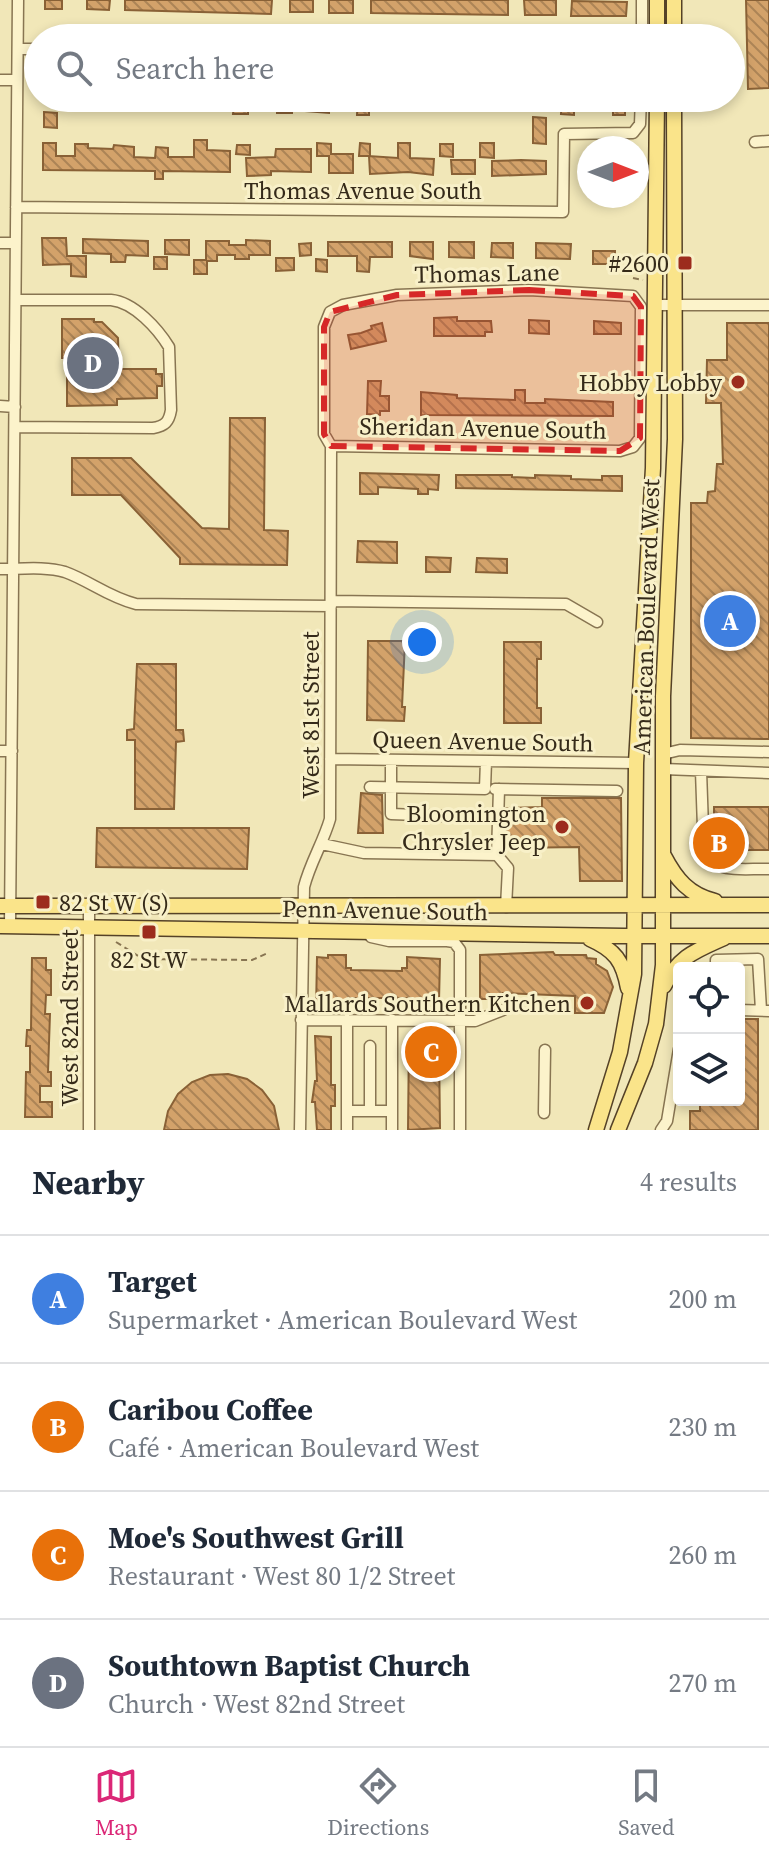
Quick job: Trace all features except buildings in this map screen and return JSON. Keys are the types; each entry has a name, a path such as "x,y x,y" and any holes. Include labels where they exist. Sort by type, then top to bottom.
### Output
{"main road":[{"path":"657,0 657,24"},
{"path":"674,0 674,24"},
{"name":"American Boulevard West","path":"596,1130 620,1052 631,1001 636,763 653,468 657,112"},
{"name":"American Boulevard West","path":"618,1130 645,1063 661,993 665,613 675,439 674,112"},
{"path":"656,142 675,142"},
{"path":"663,854 674,875 687,889 704,899 735,905"},
{"name":"Penn Avenue South","path":"5,906 769,905"},
{"name":"Penn Avenue South","path":"5,926 765,937"},
{"path":"582,935 617,954 624,967 631,1001"},
{"path":"661,993 672,969 688,954 729,936"}],"street":[{"path":"5,926 12,751 18,0"},
{"path":"642,0 642,24"},
{"path":"18,49 24,49"},
{"path":"0,80 17,80"},
{"name":"Thomas Avenue South","path":"16,207 563,212 564,134 633,133 640,124 640,112"},
{"path":"755,142 769,141"},
{"path":"0,243 16,243"},
{"name":"Thomas Lane","path":"343,305 397,295 529,290 633,296 641,307 640,438 633,447"},
{"path":"15,427 163,427 170,419 171,410 169,347 131,306 111,300 16,300"},
{"name":"West 81st Street","path":"300,1130 303,906 308,868 322,844 330,819 331,446 324,434 324,327 330,312 343,305"},
{"path":"656,305 769,305"},
{"path":"0,406 15,407"},
{"name":"Sheridan Avenue South","path":"331,446 620,451 633,447"},
{"path":"0,569 45,569 66,573 116,599 136,604 566,604 597,622"},
{"path":"663,762 680,750 769,752"},
{"path":"0,751 12,751"},
{"name":"Queen Avenue South","path":"330,759 636,763"},
{"path":"391,760 389,810 395,816 498,818"},
{"path":"485,789 486,761"},
{"path":"663,762 701,771 769,773"},
{"path":"701,771 704,856 711,865 723,868 769,869"},
{"path":"370,787 617,791"},
{"path":"499,789 497,855 508,868 506,907"},
{"path":"322,844 364,853 497,855"},
{"name":"West 82nd Street","path":"89,906 89,1130"},
{"path":"341,931 389,941 454,942 460,950 460,1130"},
{"path":"716,962 758,959 765,1010"},
{"path":"301,1020 475,1021 503,1010"},
{"path":"347,1020 347,1130"},
{"path":"392,1020 392,1130"},
{"path":"370,1046 370,1111"},
{"path":"544,1113 545,1050"},
{"path":"661,1130 667,1121 673,1085"},
{"path":"347,1111 392,1111"}],"path":[{"path":"633,278 641,278 649,285"},
{"path":"113,940 143,959 244,961 268,953"}],"highlighted area":[{"path":"529,290 633,296 641,307 640,438 620,451 331,446 324,434 324,327 330,312 397,295"}],"place":[{"name":"#2600","path":"685,263"},
{"name":"Southtown Baptist Church","path":"93,363"},
{"name":"Hobby Lobby","path":"738,382"},
{"name":"Target","path":"730,621"},
{"name":"Bloomington Chrysler Jeep","path":"562,827"},
{"name":"Caribou Coffee","path":"719,843"},
{"name":"82 St W (S)","path":"43,902"},
{"name":"82 St W","path":"149,932"},
{"name":"Mallards Southern Kitchen","path":"587,1003"},
{"name":"Moe's Southwest Grill","path":"431,1052"}]}
